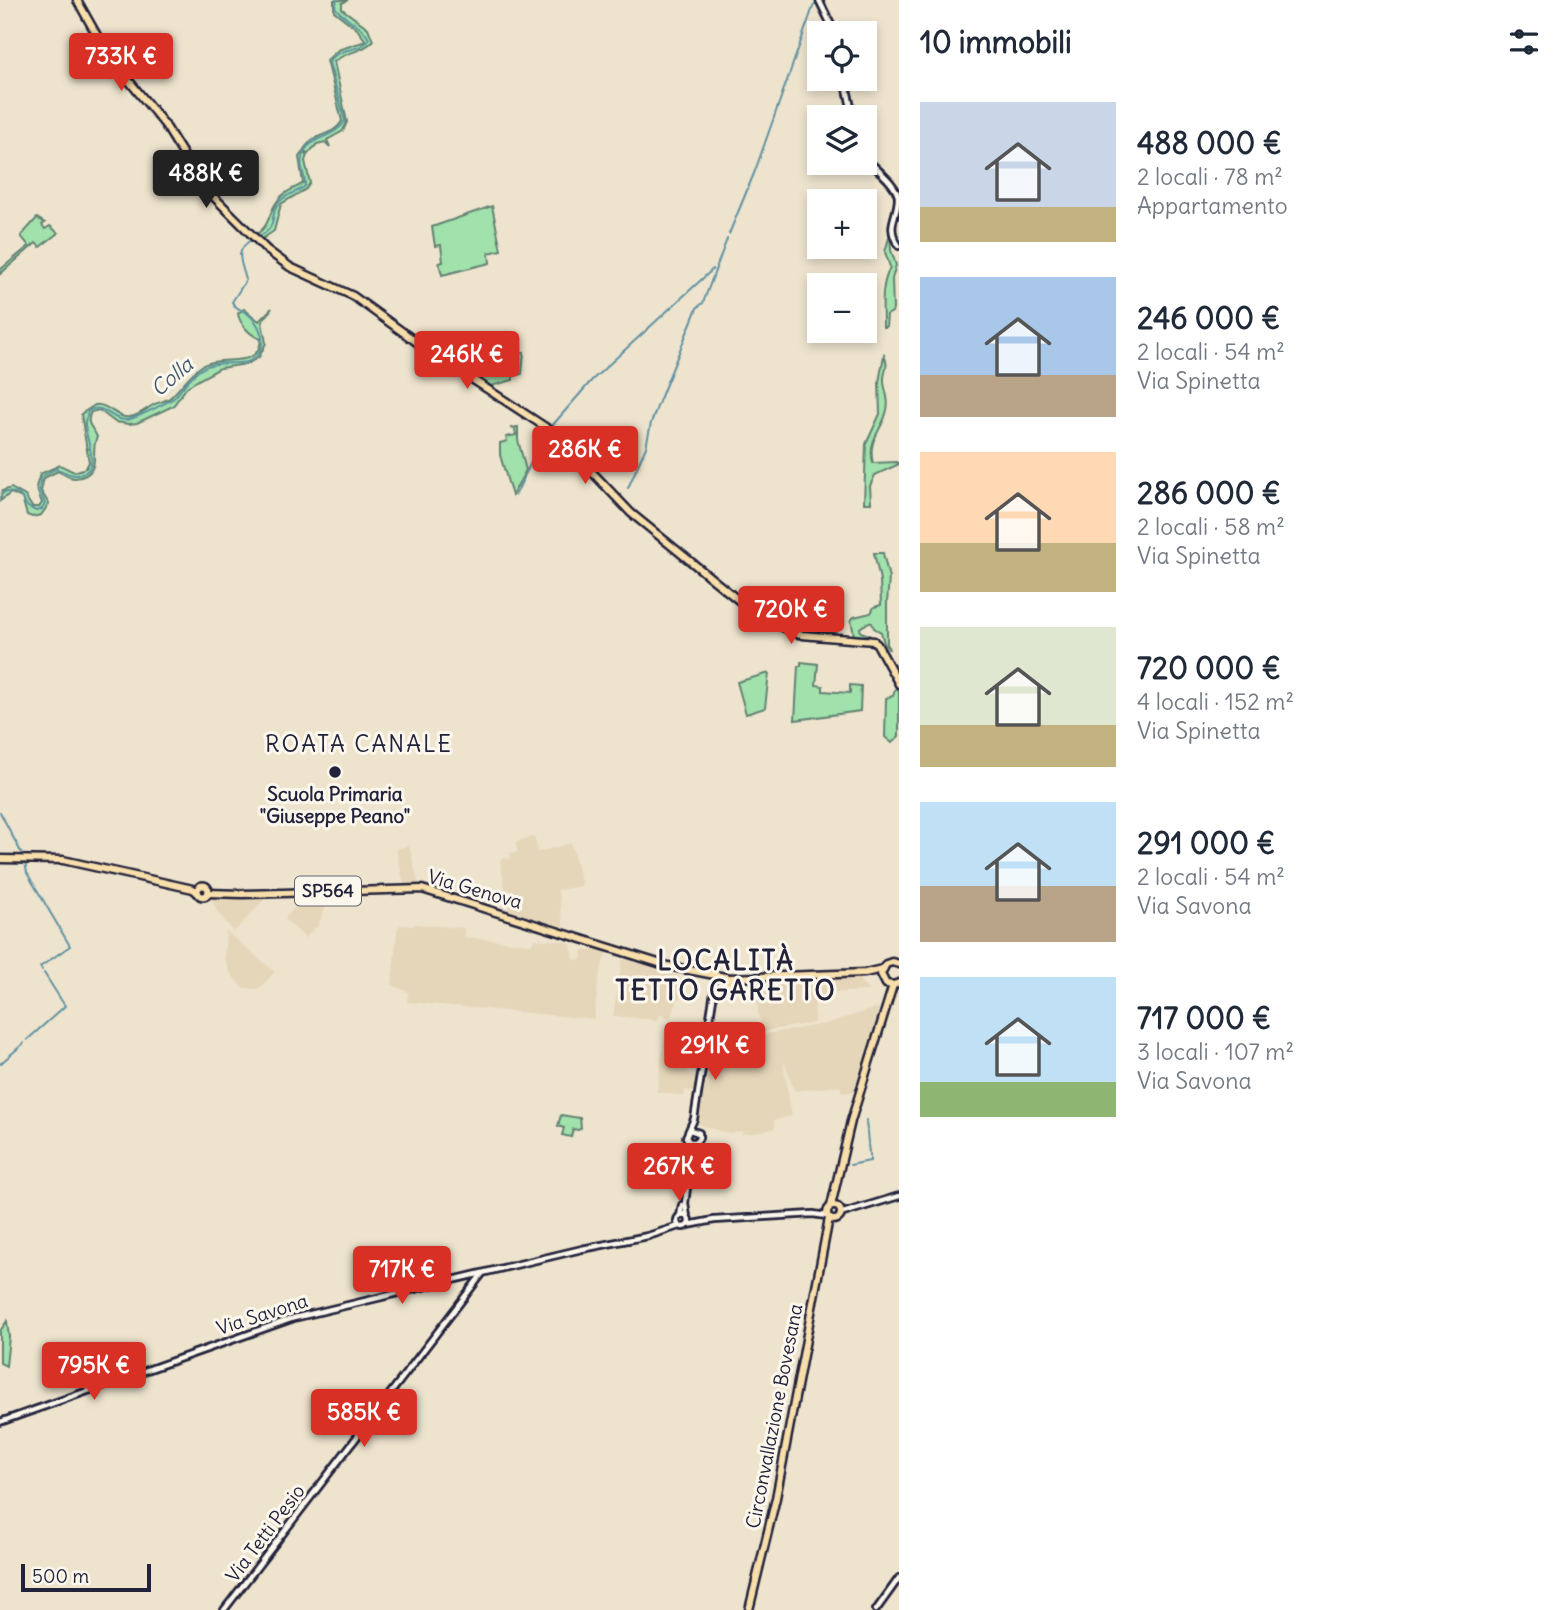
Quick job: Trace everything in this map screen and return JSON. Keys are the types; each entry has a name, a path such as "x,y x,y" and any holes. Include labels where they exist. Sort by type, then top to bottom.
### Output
{"main road":[{"path":"77,0 108,55 165,125 200,182 255,238 283,262 354,296 419,344 563,440 631,513 758,616 800,633 875,643 899,684"},
{"name":"Via Genova","path":"4,859 63,860 196,890 203,896 208,891 242,894 422,889 668,966 724,980"},
{"path":"881,973 887,964 898,962"},
{"path":"724,980 881,973 893,984 878,1041 851,1121 836,1194 835,1212"},
{"name":"Circonvallazione Bovesana","path":"749,1610 776,1498 828,1228 835,1212"}],"street":[{"path":"819,0 829,21"},
{"path":"877,169 893,186 898,197 892,231 899,246"},
{"path":"724,980 714,992 693,1131 686,1137 689,1142 679,1221 683,1228 714,1220 835,1212 877,1204 899,1196"},
{"path":"688,1225 685,1203 692,1150 699,1136 693,1131"},
{"path":"689,1142 696,1142"},
{"path":"679,1221 687,1217 714,1220"},
{"name":"Via Savona","path":"0,1422 294,1318 662,1231 679,1221"},
{"name":"Via Tetti Pesio","path":"224,1610 483,1273"},
{"path":"876,1610 899,1578"}],"shaded area":[{"path":"534,836 538,852 571,843 582,886 558,890 564,929 508,912 511,892 505,889 500,861 503,858 511,859 510,853 517,852 516,842"},
{"path":"409,845 419,886 404,885 396,849"},
{"path":"321,894 318,898 330,898 318,925 305,938 285,919 303,895"},
{"path":"210,895 266,898 234,932 217,912"},
{"path":"400,925 464,928 464,937 531,944 535,939 562,941 571,944 574,959 581,960 583,950 593,951 594,945 607,949 599,978 594,1019 407,1002 408,992 392,985 397,929"},
{"path":"226,931 275,972 259,989 242,988 229,971 224,957"},
{"path":"630,955 660,964 659,970 686,982 670,1018 661,1014 657,1020 613,1016 622,960 629,960"},
{"path":"860,974 860,981 869,991 826,993 825,1002 815,1003 814,1023 765,1031 758,1015 756,980"},
{"path":"879,1008 858,1091 842,1093 840,1086 794,1091 783,1062 792,1116 774,1120 775,1128 742,1134 742,1131 729,1134 699,1123 709,1071 711,1035 766,1036 825,1024"},
{"path":"665,1032 698,1035 700,1038 699,1057 690,1062 688,1074 697,1077 696,1092 685,1090 684,1096 657,1092"}],"green space":[{"path":"334,0 348,0 342,3 342,9 368,28 373,41 334,62 347,122 343,131 327,140 330,147 325,142 317,144 308,154 303,151 308,144 334,130 342,121 327,60 338,50 366,41 357,29 334,11"},
{"path":"302,153 307,155 305,161 310,183 306,189 281,204 274,231 259,241 254,236 264,228 279,199 303,183 299,157"},
{"path":"492,206 501,250 489,253 490,263 442,275 439,263 443,262 441,245 435,246 432,227"},
{"path":"37,218 45,223 42,225 45,229 50,226 58,233 40,247 36,243 0,274 0,270 29,246 21,236"},
{"path":"890,234 896,265 892,279 893,309 887,315 886,327 883,327 883,289 890,267 885,252"},
{"path":"272,308 262,322 266,343 259,357 247,364 220,368 187,387 173,406 137,423 115,422 99,410 91,412 89,424 97,437 93,467 86,475 78,478 58,471 44,478 41,491 49,504 41,515 27,515 22,498 11,493 0,501 2,491 11,488 25,496 32,507 39,507 42,503 36,487 40,474 60,465 74,472 86,468 89,462 81,414 95,405 105,407 123,417 134,416 170,398 203,365 254,355 259,349 261,339 246,329 238,313 244,309 259,321"},
{"path":"524,352 522,374 513,376 513,380 491,386 482,380 477,365"},
{"path":"884,355 884,382 888,406 873,441 873,463 899,464 875,475 870,486 871,503 864,503 866,444 880,414 879,382"},
{"path":"518,427 518,440 526,470 512,496 500,455 500,443 507,441 506,437 516,435 515,429 511,428"},
{"path":"874,553 883,553 889,578 889,650 881,632 874,628 872,623 860,628 861,632 869,635 867,639 854,635 851,620 871,613 874,607 881,605 880,580"},
{"path":"801,662 818,664 816,685 823,686 823,691 850,693 850,685 861,686 860,711 795,720 798,666 801,666"},
{"path":"769,673 765,708 746,714 737,682"},
{"path":"896,687 899,691 899,736 892,743 885,737 886,698 893,696"},
{"path":"561,1115 580,1118 581,1128 573,1129 571,1137 562,1135 564,1128 558,1126"},
{"path":"7,1321 9,1337 6,1366 0,1363 0,1331"}],"waterway":[{"name":"Colla","path":"256,238 268,230 280,201 305,186 301,161 305,150 310,144 335,131 345,121 329,62 338,54 360,46 369,39 335,7 337,0"},
{"path":"729,234 817,2"},
{"path":"628,488 646,447 660,399 697,308 703,303 727,239"},
{"name":"Colla","path":"0,497 4,492 18,493 28,507 36,511 42,509 45,504 39,488 41,477 55,469 76,475 90,468 92,461 85,428 88,411 99,409 121,420 127,420 173,399 192,376 205,367 212,364 245,362 257,356 262,343 258,325 232,302 246,280 240,253 251,240"},
{"path":"551,427 592,380 713,269"},
{"path":"515,496 546,431"},
{"path":"0,812 24,858"},
{"path":"25,862 27,873 46,905"},
{"path":"42,970 40,967 70,946 47,907"},
{"path":"27,1040 65,1006 44,973"},
{"path":"0,1064 24,1043"},
{"path":"866,1123 867,1130"},
{"path":"867,1132 868,1143"},
{"path":"868,1145 869,1152"},
{"path":"850,1165 870,1161 870,1154"}],"place":[{"name":"Scuola Primaria \"Giuseppe Peano\"","path":"335,772"}],"district":[{"name":"ROATA CANALE","path":"359,744"},
{"name":"LOCALITÀ TETTO GARETTO","path":"726,976"}]}
